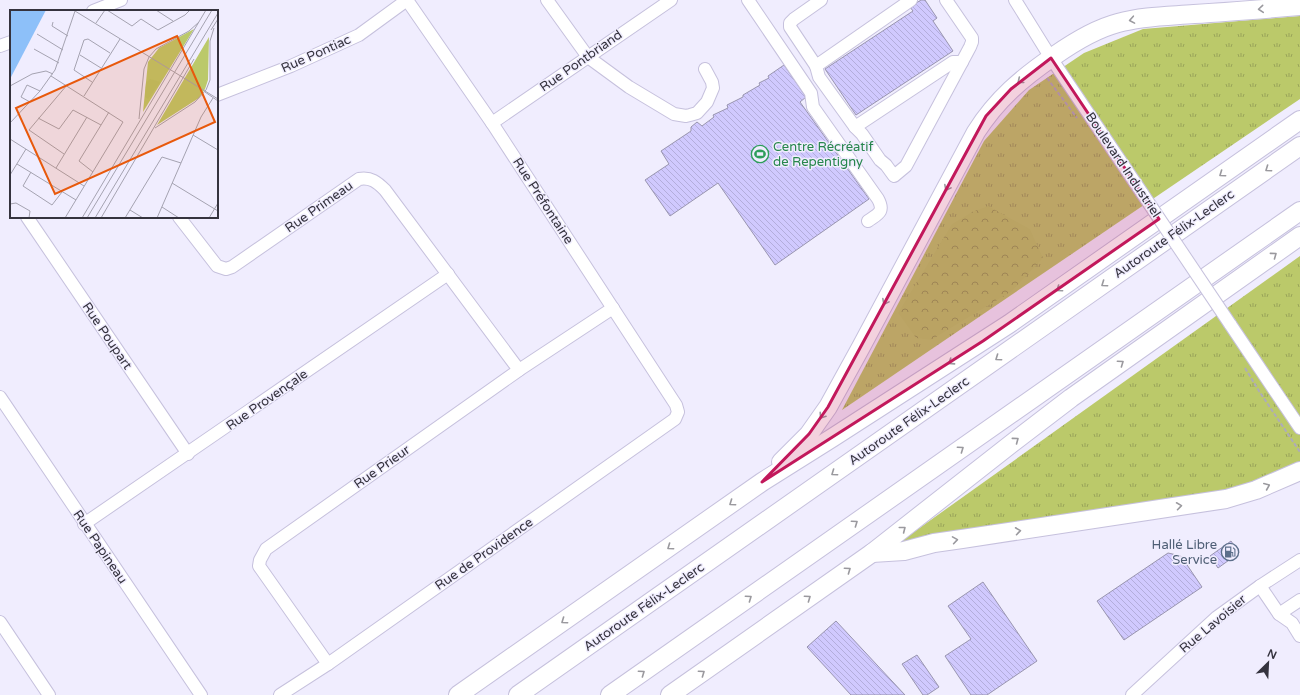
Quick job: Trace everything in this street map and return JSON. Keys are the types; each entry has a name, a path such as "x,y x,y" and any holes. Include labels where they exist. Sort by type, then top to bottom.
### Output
{"highway":[{"path":"762,482 809,434 828,407 862,347 976,132 998,101 1011,89 1051,58 1091,33 1120,22 1153,17 1300,6"},
{"path":"458,695 762,482 1002,328 1300,120"},
{"name":"Autoroute Félix-Leclerc","path":"518,695 1300,146"},
{"path":"610,695 1300,211"},
{"path":"670,695 872,553 1005,448 1065,403 1300,236"},
{"path":"872,553 904,551 955,540 1226,499 1256,490 1300,471"}],"street":[{"name":"Rue Pontiac","path":"218,95 291,66 359,35 407,0"},
{"name":"Rue Préfontaine","path":"407,0 492,123 676,405"},
{"path":"547,0 588,56 629,86 674,114 686,116 697,113 707,102 713,88 712,82 705,69"},
{"name":"Rue Pontbriand","path":"492,123 671,0"},
{"path":"748,0 811,93 813,107 878,199 881,210 868,221"},
{"path":"821,0 794,19 790,23 790,27 816,66 819,77 880,160 886,165 894,176 906,166 911,159 972,42 972,38 946,0"},
{"path":"816,66 911,0"},
{"name":"Boulevard Industriel","path":"1015,0 1051,58 1300,428"},
{"path":"95,10 113,2"},
{"path":"0,46 10,42"},
{"path":"856,127 953,62 962,62"},
{"name":"Rue Primeau","path":"180,218 217,266 226,270 359,179 366,178 376,182 385,190 520,370"},
{"name":"Rue Poupart","path":"28,218 188,454"},
{"name":"Rue Provençale","path":"84,524 448,274"},
{"name":"Rue Prieur","path":"328,664 259,566 262,554 266,549 520,370 613,308"},
{"name":"Rue Papineau","path":"0,397 200,695"},
{"name":"Rue de Providence","path":"280,695 328,664 675,419 678,412 676,405"},
{"name":"Rue Lavoisier","path":"1132,695 1217,617 1260,586 1300,560"},
{"path":"1260,586 1279,614 1292,624 1300,636"},
{"path":"1279,614 1300,600"},
{"path":"0,622 49,695"}],"path":[{"path":"1244,367 1300,452"}],"highlighted area":[{"path":"1051,58 1159,219 983,341 762,482 809,434 828,407 986,116 1011,89"}],"green space":[{"path":"1300,16 1300,99 842,410 984,141 1029,90 1084,53 1143,29"},
{"path":"988,206 1030,229 1043,258 1012,291 931,340 916,338 898,313 952,224 972,212"},
{"path":"1300,256 1300,461 1293,467 1228,492 900,542"}],"building":[{"path":"921,0 925,0 937,18 933,21 953,51 856,115 825,69 913,11 910,7"},
{"path":"784,65 806,97 800,102 869,199 775,265 718,183 670,216 645,180 669,164 661,151 691,131 691,127 697,122 702,126 714,117 713,115 728,108 727,105 743,97 743,95 760,85 759,83 769,78 768,76"},
{"path":"1231,541 1239,553 1218,568 1210,556"},
{"path":"1168,553 1181,556 1202,587 1124,640 1097,601"},
{"path":"983,582 1037,661 987,695 971,695 945,656 971,639 948,606"},
{"path":"836,621 905,695 851,695 807,647"},
{"path":"917,655 939,687 927,695 923,695 902,664"}],"place":[{"name":"Centre Récréatif de Repentigny","path":"760,154"},
{"name":"Hallé Libre Service","path":"1230,552"}]}
